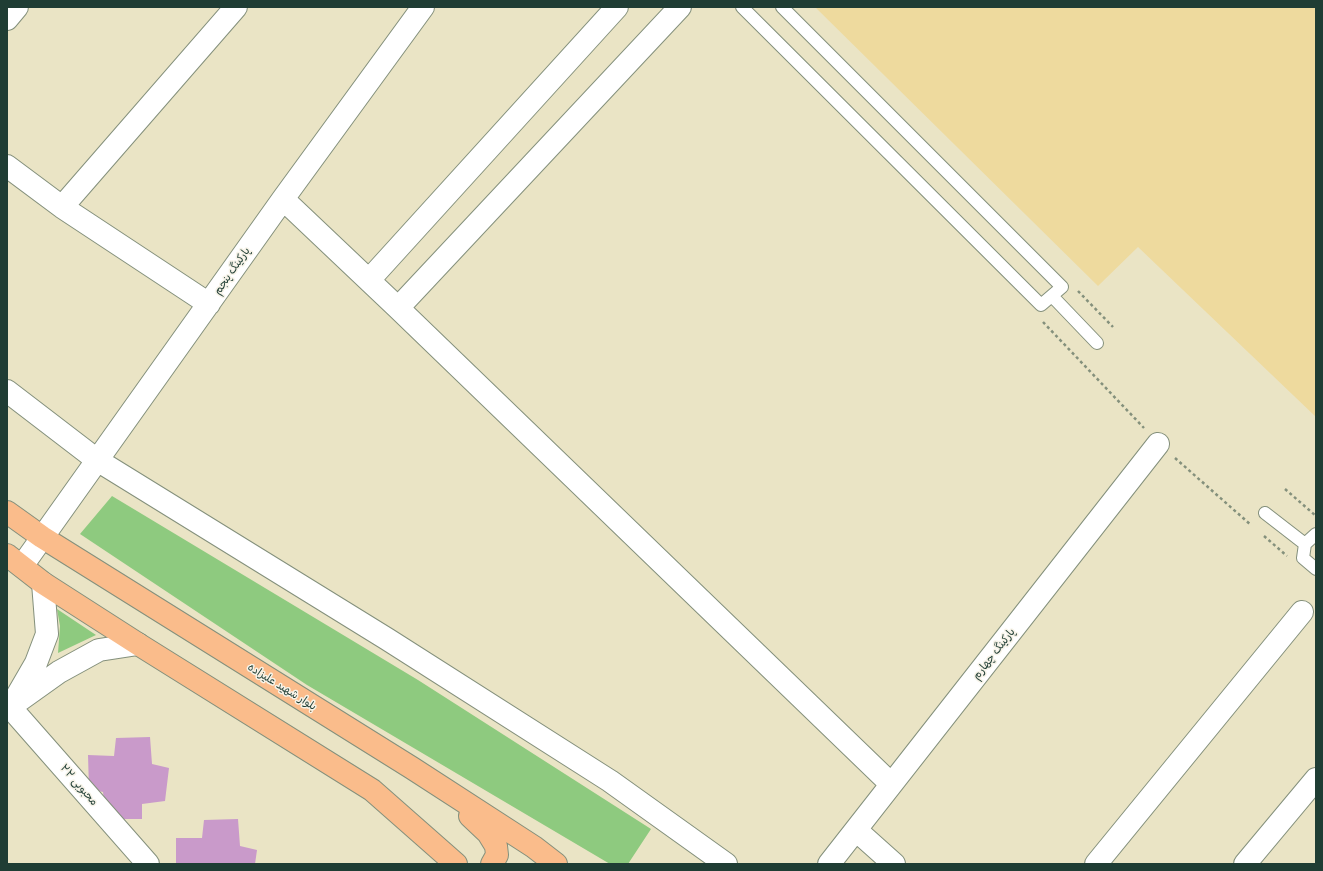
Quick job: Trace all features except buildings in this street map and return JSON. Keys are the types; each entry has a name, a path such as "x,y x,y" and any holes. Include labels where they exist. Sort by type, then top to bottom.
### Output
{"main road":[{"name":"بلوار شهید علیزاده","path":"7,512 42,537 412,768 534,847 556,864"},
{"path":"14,560 43,583 372,790 456,864"},
{"path":"412,768 475,820 488,833 496,846 497,855 492,864"}],"street":[{"path":"7,18 17,7"},
{"path":"62,207 236,7"},
{"name":"پارکینگ پنجم","path":"14,560 42,537 283,199 423,7"},
{"path":"369,280 617,7"},
{"path":"398,308 680,7"},
{"path":"7,166 62,207 209,304"},
{"path":"283,199 369,280 891,784"},
{"path":"7,391 97,460 380,635 610,781 726,864"},
{"name":"پارکینگ چهارم","path":"829,864 1158,444"},
{"path":"9,708 36,663 47,634 43,583"},
{"path":"1096,864 1302,612"},
{"path":"9,708 59,672 99,650 138,644"},
{"name":"محبوبی ۲۲","path":"9,708 148,864"},
{"path":"1245,864 1316,779"},
{"path":"856,830 894,864"}],"lane":[{"path":"742,7 1041,305 1062,287 782,7"},
{"path":"1052,296 1097,343"},
{"path":"1266,513 1305,544"},
{"path":"1316,534 1305,544 1303,558 1316,569"}],"path":[{"path":"1285,489 1316,516"}],"green space":[{"path":"112,496 418,680 651,829 628,864 610,864 307,685 80,534"},
{"path":"57,609 96,635 58,653 60,626"}],"sand":[{"path":"815,7 1316,7 1316,417 1138,247 1098,286"}]}
